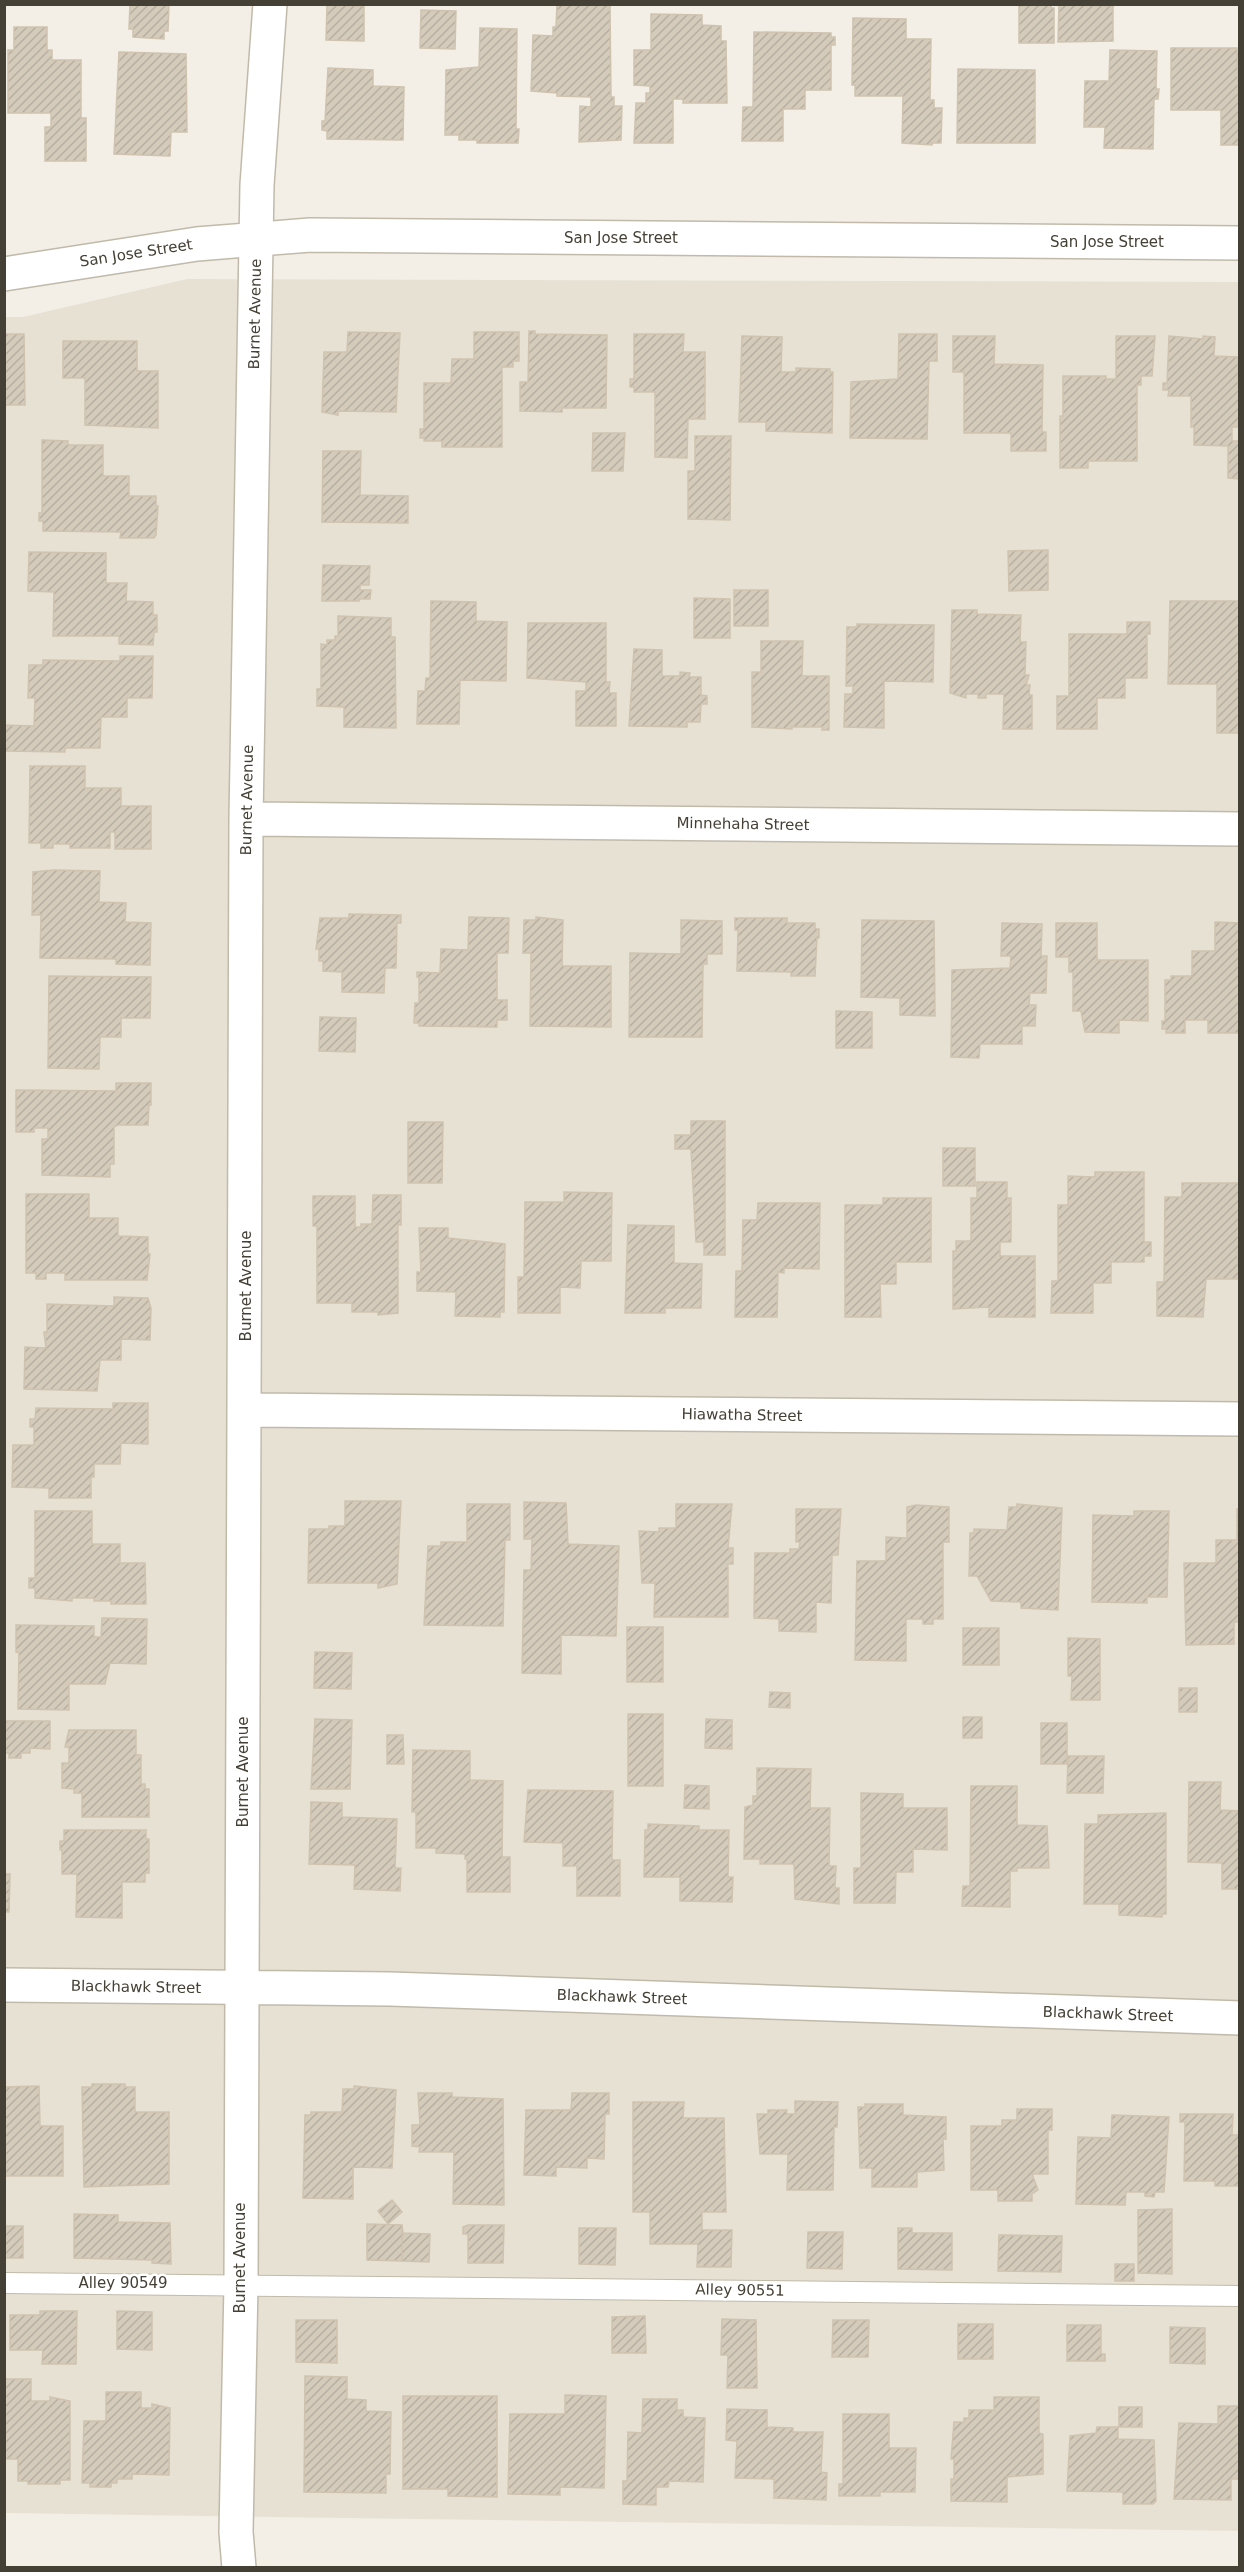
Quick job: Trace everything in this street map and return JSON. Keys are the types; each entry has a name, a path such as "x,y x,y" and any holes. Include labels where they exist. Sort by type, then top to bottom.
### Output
{"street":[{"name":"Burnet Avenue","path":"239,2568 236,2532 241,2284 246,819 257,185 270,4"},
{"name":"San Jose Street","path":"4,274 197,244 310,235 1239,243"},
{"name":"Minnehaha Street","path":"246,819 1239,829"},
{"name":"Hiawatha Street","path":"245,1410 1239,1419"},
{"name":"Blackhawk Street","path":"4,1986 390,1989 1239,2018"}],"lane":[{"name":"Alley 90549","path":"4,2283 241,2284"},
{"name":"Alley 90551","path":"241,2284 1239,2296"}],"shaded area":[{"path":"187,279 1239,282 1239,2531 5,2513 5,317 23,317"}],"building":[{"path":"130,4 169,4 168,31 164,31 164,39 133,37 133,29 129,29"},
{"path":"557,4 610,4 611,97 614,97 614,106 622,106 621,140 579,142 580,106 591,107 591,97 557,96 557,93 531,91 533,35 553,36 553,27 556,27"},
{"path":"1051,4 1051,8 1054,8 1054,43 1019,43 1019,6"},
{"path":"1059,4 1113,6 1113,41 1058,42"},
{"path":"327,5 364,6 364,41 326,40"},
{"path":"421,10 456,11 455,49 420,48"},
{"path":"651,14 702,15 702,25 721,26 721,41 726,41 727,103 683,103 683,99 673,99 673,143 634,143 636,103 646,103 646,93 650,93 650,86 634,85 634,50 651,50"},
{"path":"853,18 906,19 906,39 931,39 930,100 934,100 934,108 942,108 941,143 932,143 932,145 902,143 903,96 855,96 855,85 852,85"},
{"path":"14,27 47,27 47,50 52,50 52,60 81,60 81,118 86,118 86,161 45,161 45,127 51,127 51,113 8,113 8,50 14,50"},
{"path":"480,28 517,29 516,129 519,129 518,143 477,143 477,140 459,140 459,135 445,135 446,70 479,67"},
{"path":"754,32 831,33 831,37 835,37 835,45 831,45 831,90 805,90 805,109 783,109 783,141 742,141 743,107 753,107"},
{"path":"1171,48 1237,48 1240,145 1221,145 1221,110 1171,110"},
{"path":"1110,50 1157,51 1156,89 1159,89 1158,99 1154,99 1153,149 1104,148 1105,127 1084,127 1085,81 1109,81"},
{"path":"119,52 186,54 187,132 171,132 170,156 114,154"},
{"path":"328,68 373,70 373,86 404,87 403,140 327,139 327,131 322,130 322,121 325,121"},
{"path":"958,69 1035,70 1035,143 957,143"},
{"path":"529,331 535,331 535,334 607,335 606,408 562,408 562,412 520,411 520,382 528,382"},
{"path":"348,332 400,333 396,412 338,411 338,415 322,412 324,352 347,352"},
{"path":"474,332 519,332 519,361 513,361 513,367 502,367 502,447 442,447 442,441 424,441 424,438 420,438 420,429 424,429 424,383 451,383 452,359 474,359"},
{"path":"4,334 24,334 25,405 4,405"},
{"path":"634,334 684,334 683,352 705,352 705,419 688,419 687,458 655,457 655,392 634,392 634,387 630,387 630,379 634,379"},
{"path":"899,334 937,334 937,361 929,361 927,439 850,438 851,382 898,379"},
{"path":"742,336 782,337 781,372 796,372 796,368 830,369 830,372 833,372 832,433 766,431 766,422 739,422"},
{"path":"953,336 995,336 994,364 1043,365 1042,432 1046,432 1046,451 1011,451 1011,433 964,433 964,372 953,372"},
{"path":"1116,336 1155,336 1152,376 1141,376 1141,385 1137,385 1137,461 1088,461 1088,468 1060,468 1063,376 1106,376 1106,379 1116,379"},
{"path":"1169,336 1203,339 1203,336 1215,337 1214,356 1238,357 1239,427 1232,427 1232,441 1240,441 1240,479 1228,478 1228,446 1194,445 1194,427 1191,427 1191,396 1168,396 1169,390 1163,390 1163,383 1167,383"},
{"path":"63,341 137,341 137,371 158,371 158,428 85,425 85,378 63,378"},
{"path":"593,433 625,433 623,471 592,471"},
{"path":"695,436 731,436 730,520 688,519 688,471 695,471"},
{"path":"42,440 68,441 68,445 103,445 103,476 129,476 129,496 156,496 156,506 158,506 154,538 120,538 121,532 43,531 43,521 39,521 39,513 42,513"},
{"path":"323,451 361,451 360,495 408,496 408,523 322,522"},
{"path":"1048,550 1048,590 1009,591 1008,551"},
{"path":"29,552 106,553 106,583 127,583 126,601 153,602 153,615 157,615 157,632 154,632 153,645 119,644 119,636 53,636 54,592 28,591"},
{"path":"323,565 370,566 369,585 360,585 360,590 371,590 370,599 322,601"},
{"path":"734,590 768,590 768,626 734,626"},
{"path":"694,598 730,599 730,638 694,638"},
{"path":"431,601 476,602 476,621 507,622 506,681 460,680 459,724 417,724 418,691 425,691 426,678 430,678"},
{"path":"1170,601 1240,601 1240,733 1217,733 1217,684 1168,684"},
{"path":"952,610 977,610 977,614 1021,615 1020,642 1026,642 1025,675 1029,675 1026,685 1030,685 1029,695 1032,695 1032,729 1003,729 1004,694 986,694 986,698 978,698 978,694 966,694 966,698 950,693"},
{"path":"338,616 391,618 391,637 395,637 396,728 344,727 344,707 317,706 317,689 321,689 321,644 327,645 327,640 335,640 335,636 338,636"},
{"path":"1127,622 1150,622 1150,634 1147,634 1147,678 1125,678 1125,698 1097,698 1097,729 1057,729 1057,696 1069,696 1069,634 1127,634"},
{"path":"528,623 606,623 606,682 610,682 609,693 616,693 616,726 576,726 576,691 586,691 586,682 527,678"},
{"path":"857,624 934,625 933,682 884,681 884,728 844,727 845,694 853,694 853,686 846,686 847,627 857,627"},
{"path":"761,641 803,641 802,676 829,676 829,730 822,730 822,727 792,727 792,729 752,727 752,672 761,672"},
{"path":"634,649 662,650 662,676 680,676 680,672 690,673 689,677 701,677 701,695 707,696 707,704 701,704 700,722 687,722 687,727 629,726"},
{"path":"120,656 153,656 152,698 127,698 127,717 101,717 100,748 65,748 65,752 4,751 4,725 34,726 35,698 28,698 29,665 43,665 43,660 120,661"},
{"path":"30,766 85,766 85,788 121,788 121,806 151,806 151,849 115,849 115,832 110,832 110,848 70,848 70,844 53,844 53,848 41,848 41,843 29,843"},
{"path":"100,871 99,902 126,903 125,922 151,923 150,965 116,964 116,959 40,958 41,915 32,915 33,872"},
{"path":"349,914 401,915 401,923 397,923 396,968 385,968 384,993 342,992 342,972 323,971 323,961 319,961 319,949 316,949 320,918 349,918"},
{"path":"469,917 509,918 508,953 497,953 497,1000 507,1000 507,1020 497,1020 497,1027 419,1026 419,1023 414,1023 415,1003 419,1003 417,972 440,973 441,949 468,950"},
{"path":"536,917 563,920 562,966 611,966 611,1027 530,1026 531,953 523,953 524,920 536,920"},
{"path":"735,918 787,918 787,923 815,923 815,929 819,929 819,938 817,938 815,976 791,976 791,972 737,971 738,930 735,930"},
{"path":"681,920 722,921 722,954 707,954 707,964 703,964 702,1037 629,1037 630,953 681,954"},
{"path":"862,920 934,921 935,1016 900,1015 900,998 861,997"},
{"path":"1215,922 1240,923 1240,1033 1208,1033 1208,1020 1185,1020 1185,1033 1166,1033 1166,1029 1162,1029 1162,1021 1165,1021 1165,980 1171,980 1171,976 1192,976 1192,951 1215,951"},
{"path":"1002,923 1042,924 1041,956 1047,956 1046,993 1030,993 1029,1005 1036,1005 1035,1026 1022,1026 1022,1044 980,1044 979,1058 951,1057 952,970 1010,968 1011,956 1001,956"},
{"path":"1056,923 1097,923 1097,960 1148,960 1148,1021 1119,1020 1119,1033 1085,1032 1081,1011 1073,1011 1073,972 1069,972 1069,957 1056,957"},
{"path":"49,976 151,977 150,1018 121,1018 121,1037 100,1037 99,1069 48,1068"},
{"path":"836,1011 872,1012 872,1048 836,1048"},
{"path":"320,1017 356,1018 355,1052 319,1051"},
{"path":"116,1083 151,1083 151,1105 149,1105 148,1125 114,1127 114,1164 110,1164 110,1177 42,1175 42,1139 48,1139 48,1128 34,1128 34,1132 16,1132 16,1090 116,1091"},
{"path":"691,1121 725,1121 725,1255 704,1255 704,1242 696,1242 691,1149 675,1149 675,1135 691,1135"},
{"path":"408,1122 443,1122 442,1183 408,1183"},
{"path":"943,1148 975,1148 975,1186 943,1186"},
{"path":"1095,1172 1144,1172 1144,1242 1151,1242 1151,1256 1144,1256 1144,1262 1111,1262 1111,1283 1093,1283 1093,1313 1051,1313 1052,1281 1058,1281 1058,1205 1068,1205 1068,1176 1095,1177"},
{"path":"977,1182 1007,1182 1007,1198 1011,1198 1011,1242 1000,1242 1000,1256 1035,1256 1035,1317 989,1317 989,1307 953,1309 953,1251 956,1251 956,1241 971,1241 971,1198 977,1198"},
{"path":"1182,1183 1240,1183 1240,1252 1237,1252 1240,1279 1206,1279 1203,1317 1157,1316 1157,1282 1164,1282 1165,1197 1182,1197"},
{"path":"564,1192 612,1193 611,1261 581,1261 580,1288 560,1287 560,1313 518,1313 518,1277 524,1277 525,1202 564,1202"},
{"path":"26,1194 89,1194 89,1218 118,1218 118,1236 148,1237 148,1254 150,1254 147,1280 65,1280 65,1273 46,1273 46,1279 36,1279 36,1273 26,1273"},
{"path":"373,1195 401,1195 401,1225 398,1225 398,1313 378,1315 378,1312 352,1312 352,1303 317,1303 317,1226 313,1226 313,1196 355,1196 355,1227 361,1227 361,1224 372,1224"},
{"path":"883,1198 931,1198 931,1262 896,1262 896,1284 880,1284 881,1317 845,1317 845,1205 883,1205"},
{"path":"758,1203 820,1203 819,1269 784,1268 784,1273 778,1272 777,1317 735,1317 736,1271 742,1271 743,1220 757,1220"},
{"path":"628,1225 674,1226 674,1263 702,1264 701,1308 665,1308 665,1313 625,1313"},
{"path":"419,1228 448,1228 448,1238 505,1244 504,1312 500,1312 500,1317 455,1316 456,1292 417,1291 417,1272 421,1272"},
{"path":"114,1297 148,1298 151,1308 150,1340 121,1339 121,1360 100,1360 97,1391 24,1389 25,1347 46,1348 44,1332 47,1332 47,1304 114,1306"},
{"path":"113,1403 148,1403 148,1444 121,1443 120,1464 94,1464 94,1477 91,1477 91,1498 49,1498 49,1488 12,1487 13,1445 34,1445 34,1427 30,1427 30,1419 35,1419 36,1408 113,1409"},
{"path":"345,1501 401,1501 397,1584 378,1588 378,1583 308,1583 309,1529 345,1526"},
{"path":"524,1502 566,1503 568,1544 619,1546 616,1636 561,1635 561,1674 522,1673 524,1570 531,1570 532,1539 524,1539"},
{"path":"467,1504 510,1504 510,1540 505,1540 503,1626 424,1625 428,1546 441,1546 441,1542 467,1542"},
{"path":"676,1504 732,1504 728,1548 733,1548 733,1564 728,1564 728,1617 654,1617 655,1583 642,1583 639,1531 659,1532 659,1528 676,1528"},
{"path":"1017,1504 1062,1508 1058,1610 1021,1608 1021,1602 991,1601 977,1576 969,1576 970,1533 974,1533 974,1529 1007,1530 1009,1507 1017,1507"},
{"path":"916,1505 949,1507 949,1542 943,1542 943,1619 933,1619 933,1624 923,1624 923,1619 906,1619 906,1661 855,1660 857,1561 886,1561 886,1537 907,1538 907,1507"},
{"path":"796,1509 841,1509 838,1555 832,1555 831,1603 816,1602 816,1632 779,1631 779,1619 754,1618 755,1553 790,1553 790,1549 799,1549 800,1542 796,1542"},
{"path":"1237,1509 1240,1509 1240,1622 1234,1622 1234,1644 1186,1645 1184,1563 1216,1563 1216,1540 1237,1540"},
{"path":"35,1511 92,1511 92,1544 120,1544 120,1563 145,1563 146,1604 111,1604 111,1601 94,1601 94,1598 72,1598 72,1601 35,1598 35,1588 29,1588 29,1578 35,1578"},
{"path":"1134,1511 1169,1511 1167,1597 1147,1597 1147,1603 1092,1602 1093,1515 1134,1516"},
{"path":"102,1618 147,1619 146,1664 110,1663 105,1684 69,1684 69,1710 18,1709 19,1653 16,1652 16,1625 94,1626 94,1637 101,1637"},
{"path":"627,1627 663,1627 663,1682 627,1682"},
{"path":"963,1628 999,1628 999,1665 963,1665"},
{"path":"1068,1638 1100,1639 1100,1700 1071,1700 1072,1676 1068,1676"},
{"path":"315,1652 352,1653 351,1689 314,1688"},
{"path":"1179,1688 1197,1688 1197,1712 1179,1712"},
{"path":"770,1692 790,1693 790,1708 769,1707"},
{"path":"628,1714 663,1714 663,1786 628,1786"},
{"path":"963,1717 982,1717 982,1738 963,1738"},
{"path":"315,1719 352,1720 350,1789 311,1789"},
{"path":"706,1719 732,1720 732,1749 705,1748"},
{"path":"4,1721 50,1721 50,1749 30,1748 30,1753 21,1753 21,1758 9,1758 9,1753 4,1753"},
{"path":"1041,1723 1067,1723 1067,1764 1041,1764"},
{"path":"69,1730 136,1730 136,1755 141,1755 141,1784 145,1784 145,1789 149,1789 149,1817 82,1817 82,1793 74,1793 74,1789 62,1788 62,1763 69,1763 69,1747 65,1747"},
{"path":"387,1735 403,1735 404,1764 387,1764"},
{"path":"413,1750 470,1751 470,1780 503,1781 502,1857 510,1857 510,1892 467,1892 465,1854 436,1853 436,1848 416,1848 416,1812 412,1812"},
{"path":"1068,1756 1104,1756 1103,1793 1067,1793"},
{"path":"757,1768 811,1769 810,1808 830,1808 829,1866 836,1866 835,1888 839,1888 839,1904 795,1899 794,1864 760,1864 760,1859 744,1859 745,1807 753,1805 753,1796 757,1796"},
{"path":"1189,1782 1221,1782 1220,1810 1240,1811 1240,1918 1239,1889 1222,1889 1222,1863 1188,1862"},
{"path":"685,1785 709,1786 709,1809 684,1808"},
{"path":"971,1786 1017,1786 1017,1825 1047,1826 1049,1868 1017,1868 1017,1871 1010,1871 1010,1907 962,1906 963,1886 970,1886"},
{"path":"528,1790 613,1791 612,1860 620,1860 620,1896 577,1896 577,1866 563,1866 563,1843 524,1842"},
{"path":"861,1793 903,1794 903,1808 947,1808 947,1850 913,1849 913,1872 896,1872 895,1903 854,1903 854,1868 861,1868"},
{"path":"311,1802 342,1803 342,1817 397,1819 395,1868 401,1868 400,1891 354,1889 355,1865 309,1864"},
{"path":"1166,1813 1166,1914 1162,1914 1162,1917 1119,1915 1119,1904 1084,1904 1085,1824 1098,1824 1098,1815"},
{"path":"648,1824 699,1826 699,1830 729,1830 728,1877 733,1877 732,1902 680,1901 680,1877 644,1877 645,1830 648,1830"},
{"path":"64,1830 146,1830 146,1839 149,1839 149,1873 145,1873 145,1882 122,1882 122,1918 76,1917 77,1874 62,1874 60,1841 64,1841"},
{"path":"4,1874 10,1874 9,1912 4,1912"},
{"path":"92,2084 125,2084 125,2087 135,2087 135,2112 169,2112 169,2184 84,2187 82,2087 92,2087"},
{"path":"39,2086 40,2126 63,2126 63,2176 6,2176 4,2179 4,2087"},
{"path":"354,2086 396,2090 392,2168 353,2167 353,2199 303,2198 305,2115 311,2115 311,2112 342,2112 343,2089 354,2089"},
{"path":"418,2093 452,2093 452,2097 503,2099 504,2205 453,2204 454,2152 419,2152 420,2147 412,2146 412,2125 420,2125"},
{"path":"572,2093 609,2093 609,2114 605,2114 604,2159 587,2158 587,2168 556,2167 556,2176 524,2175 526,2110 571,2110"},
{"path":"795,2101 838,2102 837,2127 834,2127 833,2190 787,2190 788,2154 760,2154 757,2114 768,2114 768,2110 787,2110 786,2114 795,2114"},
{"path":"633,2102 684,2102 683,2118 724,2118 726,2212 702,2212 702,2230 732,2230 731,2267 697,2267 698,2244 650,2244 650,2212 633,2212"},
{"path":"865,2104 903,2104 903,2115 946,2117 946,2139 943,2139 944,2170 917,2172 917,2187 872,2187 872,2168 860,2168 858,2107 865,2107"},
{"path":"1017,2109 1052,2109 1052,2130 1048,2130 1048,2174 1032,2174 1038,2190 1032,2194 1032,2201 998,2201 998,2190 971,2190 971,2126 1002,2126 1002,2120 1017,2120"},
{"path":"1180,2114 1233,2114 1232,2135 1240,2135 1240,2186 1215,2186 1215,2181 1184,2181 1185,2122 1180,2122"},
{"path":"1112,2115 1169,2117 1164,2192 1155,2192 1154,2197 1145,2196 1145,2192 1126,2192 1125,2205 1076,2204 1078,2137 1111,2138"},
{"path":"392,2200 402,2212 388,2224 378,2211"},
{"path":"1172,2209 1172,2274 1138,2273 1138,2210"},
{"path":"74,2214 118,2215 118,2222 170,2223 171,2264 152,2263 152,2260 74,2258"},
{"path":"367,2224 402,2225 402,2261 367,2260"},
{"path":"402,2225 403,2233 430,2234 429,2262 402,2261"},
{"path":"504,2225 503,2263 468,2263 468,2234 463,2234 463,2227"},
{"path":"4,2226 23,2226 23,2258 4,2258"},
{"path":"579,2228 616,2228 615,2265 579,2264"},
{"path":"898,2228 912,2228 912,2233 952,2233 952,2270 898,2269"},
{"path":"808,2232 843,2232 842,2269 807,2268"},
{"path":"999,2235 1062,2236 1061,2272 998,2271"},
{"path":"1115,2264 1134,2264 1134,2281 1115,2281"},
{"path":"40,2311 77,2311 76,2364 42,2364 43,2350 10,2350 10,2315 40,2315"},
{"path":"117,2311 152,2312 152,2350 117,2349"},
{"path":"645,2316 646,2353 612,2353 612,2317"},
{"path":"722,2319 756,2320 757,2388 727,2388 728,2355 721,2355"},
{"path":"296,2320 337,2320 337,2363 296,2362"},
{"path":"833,2320 869,2320 868,2357 832,2357"},
{"path":"958,2324 993,2324 993,2359 958,2359"},
{"path":"1067,2325 1101,2325 1101,2354 1105,2354 1105,2361 1067,2361"},
{"path":"1170,2327 1205,2328 1205,2364 1170,2363"},
{"path":"305,2376 347,2377 347,2399 366,2400 366,2411 391,2412 390,2474 386,2474 386,2493 304,2492"},
{"path":"4,2379 31,2379 31,2401 50,2401 50,2397 70,2401 70,2480 60,2480 60,2484 28,2484 28,2481 18,2481 18,2459 4,2459"},
{"path":"106,2392 141,2392 141,2408 152,2408 152,2404 170,2408 169,2475 132,2474 132,2479 117,2479 117,2483 111,2483 111,2487 90,2487 90,2483 82,2483 84,2421 106,2421"},
{"path":"565,2395 606,2396 604,2488 560,2487 560,2495 508,2494 510,2414 565,2414"},
{"path":"403,2396 497,2396 497,2497 448,2496 448,2489 403,2489"},
{"path":"994,2397 1039,2397 1039,2433 1043,2434 1043,2474 1007,2477 1007,2502 951,2501 951,2479 954,2479 954,2459 951,2459 954,2422 964,2422 964,2418 969,2418 969,2410 994,2410"},
{"path":"643,2399 677,2399 677,2410 683,2410 683,2417 705,2418 703,2482 669,2481 668,2487 656,2487 656,2505 623,2504 623,2481 627,2481 628,2432 642,2433"},
{"path":"1218,2406 1240,2406 1240,2479 1231,2479 1231,2500 1174,2499 1179,2423 1218,2424"},
{"path":"1119,2407 1142,2407 1142,2427 1119,2427"},
{"path":"727,2409 767,2410 767,2427 793,2428 793,2432 823,2432 821,2472 827,2473 826,2500 774,2498 774,2479 735,2478 737,2441 726,2440"},
{"path":"843,2414 889,2414 889,2448 916,2448 915,2492 880,2492 880,2496 839,2496 839,2484 843,2484"},
{"path":"1097,2427 1118,2427 1118,2439 1154,2440 1156,2501 1153,2504 1123,2504 1123,2492 1067,2491 1070,2436 1096,2433"}]}
